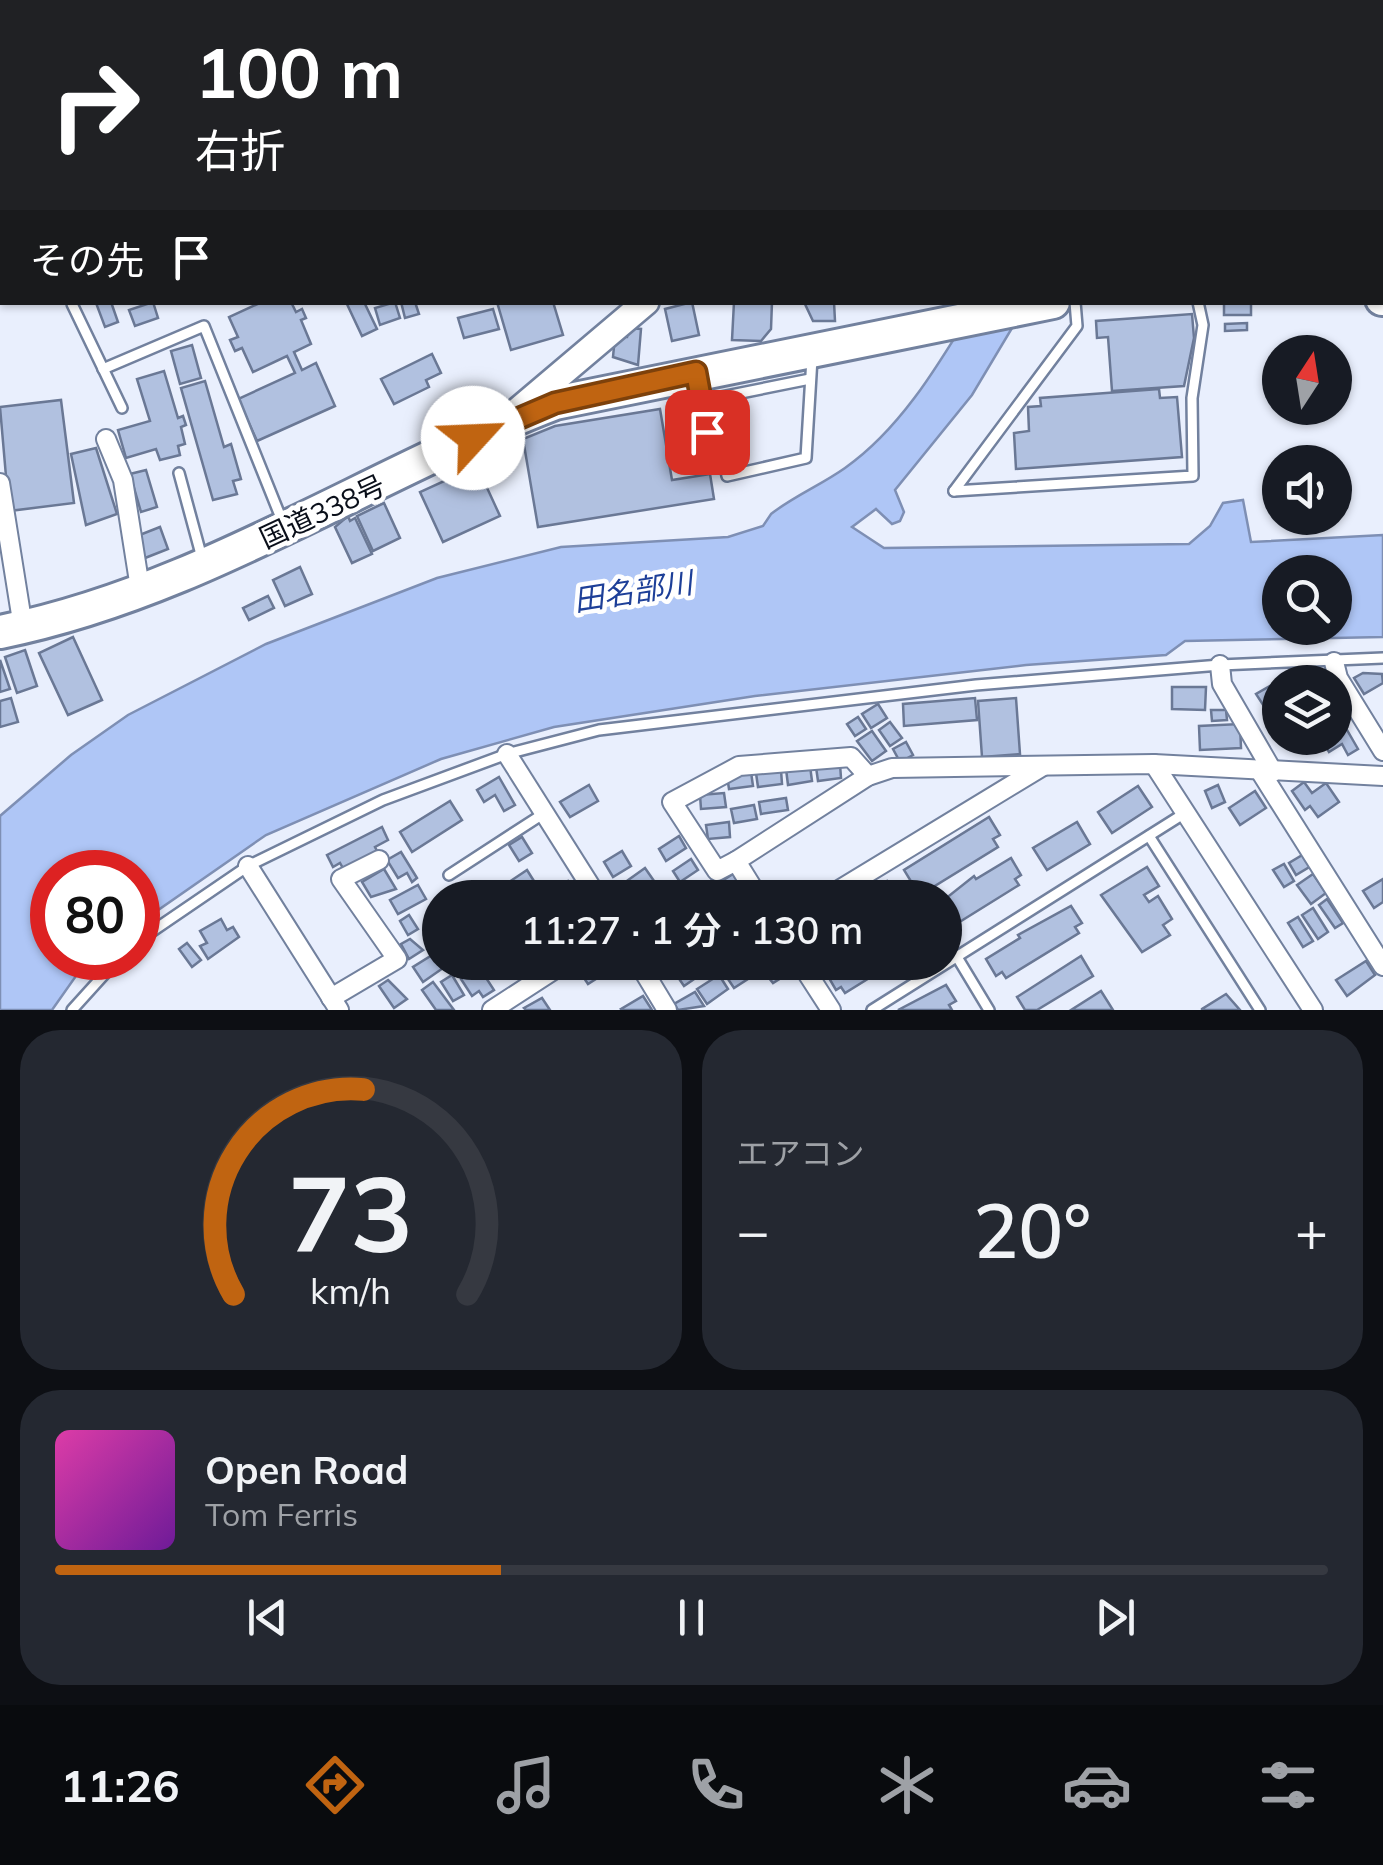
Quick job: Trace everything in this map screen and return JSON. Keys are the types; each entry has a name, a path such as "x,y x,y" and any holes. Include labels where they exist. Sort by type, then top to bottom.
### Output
{"highway":[{"name":"国道338号","path":"12,629 77,614 204,566 503,423 555,403 698,386 811,364 954,320 1039,305"}],"street":[{"path":"503,423 642,305"},
{"path":"106,439 123,480 140,588"},
{"path":"0,482 12,629"},
{"path":"1334,662 1338,678 1383,750"},
{"path":"1220,665 1222,684 1266,771 1383,966"},
{"path":"506,754 587,880"},
{"path":"868,776 851,758 739,766 672,802 716,871 868,776 892,768 1154,764 1383,776"},
{"path":"1154,764 1313,1010"},
{"path":"856,880 1043,766"},
{"path":"248,866 335,1004 397,960 341,879 379,860"},
{"path":"736,861 748,880"},
{"path":"492,1010 538,980"},
{"path":"648,980 666,1010"},
{"path":"811,980 830,1010"}],"lane":[{"path":"72,305 122,408"},
{"path":"1075,305 1077,326 954,491 1193,476 1192,398 1202,325 1199,305"},
{"path":"103,369 204,326 285,530"},
{"path":"698,386 713,464 724,460 727,476 806,458 811,364"},
{"path":"180,472 204,566"},
{"path":"160,926 248,866 383,800 506,754 599,730 796,703 1220,665 1383,658"},
{"path":"449,874 544,813"},
{"path":"962,953 1186,813"},
{"path":"1149,836 1260,1010"},
{"path":"962,964 989,1010"},
{"path":"72,1010 99,980"},
{"path":"872,1010 919,980"}],"water":[{"name":"田名部川","path":"975,305 1026,305 972,395 895,490 904,512 900,521 892,524 876,509 852,527 884,548 1189,544 1210,526 1223,503 1243,500 1251,542 1383,535 1383,637 1352,638 1352,555 1262,555 1262,639 1185,641 1166,655 1026,665 755,696 554,727 441,759 266,835 160,909 160,850 30,850 30,980 73,980 52,1010 0,1010 0,816 71,755 128,715 266,644 437,578 561,547 728,537 763,526 771,514 866,452 918,393"}],"building":[{"path":"97,305 112,305 118,322 105,327"},
{"path":"154,305 158,318 135,326 129,310"},
{"path":"255,305 292,305 296,312 302,309 306,318 301,320 311,344 294,352 302,370 316,363 335,406 257,441 238,399 295,373 287,356 253,372 242,348 235,351 230,340 238,337 229,317"},
{"path":"347,305 365,305 377,329 362,336"},
{"path":"396,305 400,318 380,325 375,308"},
{"path":"402,305 416,305 419,314 405,318"},
{"path":"498,305 554,305 563,335 511,350"},
{"path":"693,305 699,335 672,341 665,309"},
{"path":"734,305 772,305 771,329 761,341 732,340"},
{"path":"805,305 834,305 835,321 813,321"},
{"path":"1224,305 1251,305 1251,315 1224,315"},
{"path":"493,309 499,329 464,338 458,318"},
{"path":"1192,314 1194,338 1184,386 1112,391 1108,337 1097,338 1096,321"},
{"path":"1247,323 1247,330 1225,331 1225,324"},
{"path":"628,328 641,329 638,365 613,357 615,336 627,337"},
{"path":"192,345 201,378 180,384 171,351"},
{"path":"432,354 441,373 426,380 429,387 394,404 381,379"},
{"path":"164,371 178,418 183,416 186,425 181,427 185,444 178,446 180,455 160,460 156,449 126,458 118,430 150,421 137,379"},
{"path":"205,381 224,447 231,444 241,479 233,481 237,494 213,500 181,388"},
{"path":"1159,389 1160,398 1177,397 1182,457 1016,469 1014,433 1029,431 1028,407 1041,406 1040,398"},
{"path":"61,400 74,503 9,511 0,407"},
{"path":"660,409 672,480 710,474 714,499 538,527 523,439 555,426"},
{"path":"96,448 117,514 86,525 71,454"},
{"path":"477,466 500,516 443,542 420,492"},
{"path":"146,470 157,507 141,512 130,474"},
{"path":"384,503 400,538 373,551 357,516"},
{"path":"348,516 350,521 355,518 372,554 352,563 335,527"},
{"path":"160,527 168,549 145,558 137,536"},
{"path":"300,567 312,594 285,606 273,580"},
{"path":"268,596 274,608 249,620 243,608"},
{"path":"73,637 102,700 68,715 39,653"},
{"path":"25,650 37,686 17,693 5,657"},
{"path":"0,660 10,689 0,692"},
{"path":"1363,673 1382,674 1383,683 1364,694 1354,678"},
{"path":"1172,687 1206,687 1205,710 1172,709"},
{"path":"11,698 18,722 0,727 0,701"},
{"path":"975,698 977,720 904,726 903,704"},
{"path":"1016,698 1020,754 982,757 978,701"},
{"path":"878,704 887,718 871,728 862,714"},
{"path":"1211,710 1226,710 1227,720 1212,721"},
{"path":"858,717 866,729 855,736 847,724"},
{"path":"890,722 902,738 890,746 879,730"},
{"path":"1240,724 1241,748 1200,750 1199,726"},
{"path":"872,731 886,751 872,761 857,741"},
{"path":"906,742 913,755 900,762 893,749"},
{"path":"840,764 841,778 818,781 816,767"},
{"path":"810,766 812,781 788,785 786,769"},
{"path":"781,770 782,784 758,787 756,773"},
{"path":"751,772 753,786 729,789 727,776"},
{"path":"499,777 515,805 504,811 495,795 484,802 477,790"},
{"path":"1304,782 1312,793 1326,783 1339,802 1318,817 1310,806 1305,810 1292,791"},
{"path":"589,785 598,801 570,817 560,802"},
{"path":"1218,785 1225,802 1212,808 1205,791"},
{"path":"1138,786 1152,807 1112,833 1098,812"},
{"path":"1255,791 1266,808 1240,825 1229,808"},
{"path":"724,793 726,807 701,809 700,795"},
{"path":"786,798 788,810 761,814 759,802"},
{"path":"450,801 462,820 412,852 400,832"},
{"path":"754,805 757,819 734,823 731,809"},
{"path":"989,817 1000,835 993,839 998,847 944,880 910,880 904,870"},
{"path":"729,822 730,837 708,839 706,825"},
{"path":"1077,822 1090,844 1047,870 1033,848"},
{"path":"382,827 388,840 375,847 378,853 344,870 340,863 333,867 327,855"},
{"path":"679,836 686,848 666,861 659,849"},
{"path":"522,837 532,853 519,861 509,845"},
{"path":"622,851 631,866 613,877 604,862"},
{"path":"401,852 417,878 412,882 407,873 398,878 387,860"},
{"path":"1304,854 1311,866 1296,875 1289,863"},
{"path":"1011,858 1021,875 1015,879 1019,885 962,920 962,886 974,876 976,879"},
{"path":"691,859 698,870 683,880 673,871"},
{"path":"1284,864 1294,881 1284,887 1273,870"},
{"path":"1147,867 1159,886 1144,895 1149,902 1158,896 1172,919 1163,925 1170,935 1142,952 1101,895"},
{"path":"645,868 653,880 628,880"},
{"path":"384,869 396,889 371,897 362,882"},
{"path":"527,870 533,880 512,880"},
{"path":"1313,874 1326,893 1311,904 1297,885"},
{"path":"1383,879 1383,902 1374,908 1363,891"},
{"path":"418,885 422,892 422,901 398,914 390,900"},
{"path":"1327,899 1343,923 1335,928 1319,905"},
{"path":"1071,906 1082,923 1075,927 1079,933 1006,978 1002,972 996,976 986,959 1020,938 1018,935"},
{"path":"1313,908 1328,932 1318,939 1302,915"},
{"path":"409,915 418,929 408,935 400,921"},
{"path":"1298,917 1313,941 1303,947 1288,923"},
{"path":"221,919 227,930 233,927 239,937 208,959 200,946 207,943 200,931"},
{"path":"410,939 422,951 409,959 401,944"},
{"path":"187,943 201,960 192,967 179,949"},
{"path":"1081,956 1093,976 1037,1010 1025,1010 1017,997"},
{"path":"422,961 422,980 426,980 423,982 413,967"},
{"path":"1366,961 1375,975 1347,996 1336,980"},
{"path":"388,980 407,999 394,1008 379,986"},
{"path":"455,980 464,995 453,1001 441,982"},
{"path":"462,980 487,980 494,990 483,997 479,991 472,996"},
{"path":"711,980 722,980 728,989 707,1004 697,989"},
{"path":"729,980 746,980 734,988"},
{"path":"830,980 866,980 845,993 841,987 836,990"},
{"path":"433,982 454,1010 436,1010 422,990"},
{"path":"946,985 956,1001 949,1005 952,1010 898,1010"},
{"path":"1101,991 1113,1010 1071,1010"},
{"path":"695,992 704,1006 678,1010 674,1004"},
{"path":"1226,994 1240,1010 1202,1010 1202,1009"},
{"path":"643,996 652,1010 621,1009"},
{"path":"542,998 550,1010 524,1008"}],"route":[{"path":"473,438 555,403 696,372 707,432"}]}
